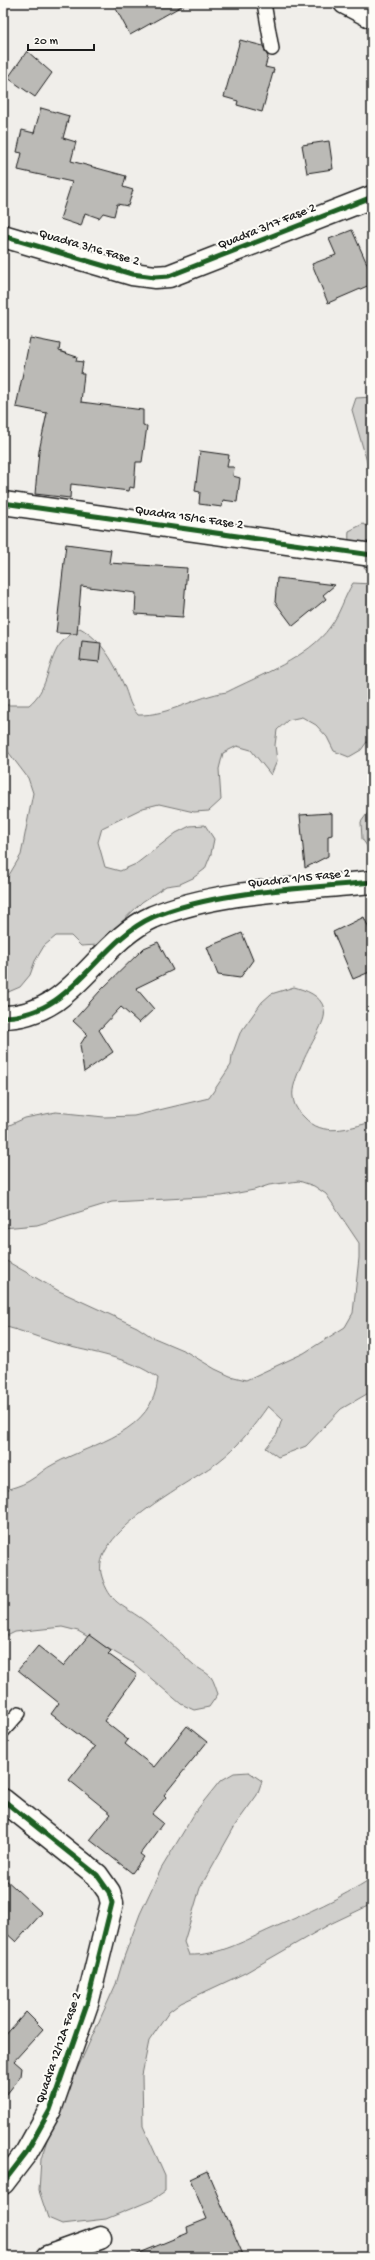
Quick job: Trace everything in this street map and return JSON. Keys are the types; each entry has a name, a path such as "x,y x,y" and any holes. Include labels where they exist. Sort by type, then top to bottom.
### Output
{"street":[{"path":"345,3 372,17"},
{"name":"Quadra 3/17 Fase 2","path":"169,276 372,197"},
{"name":"Quadra 3/16 Fase 2","path":"3,236 132,274 155,277 169,276"},
{"name":"Quadra 15/16 Fase 2","path":"3,502 372,555"},
{"name":"Quadra 1/15 Fase 2","path":"3,1017 30,1014 61,998 122,938 153,918 218,899 372,882"},
{"name":"Quadra 12/12A Fase 2","path":"3,1800 97,1875 109,1892 112,1910 87,2004 50,2110 26,2152 3,2182"},
{"path":"46,2257 100,2238"}],"lane":[{"path":"264,3 272,49"},
{"path":"3,1731 20,1713"}],"shaded area":[{"path":"372,397 372,479 352,410 356,398"},
{"path":"363,524 372,528 372,575 351,551 349,531"},
{"path":"353,583 372,584 372,735 361,750 349,757 334,751 327,737 316,725 302,717 288,720 277,730 275,745 277,761 271,775 251,750 237,746 223,753 219,769 221,800 209,811 194,812 159,804 143,808 102,828 98,842 105,867 120,871 136,864 176,833 190,826 205,825 214,839 211,854 205,869 193,878 180,884 166,886 142,902 98,945 81,946 71,936 56,936 44,946 35,961 30,975 20,987 6,993 3,992 3,885 21,855 33,793 28,778 3,745 3,705 29,705 35,699 43,686 57,649 64,640 80,628 102,646 121,679 131,705 138,715 161,712 204,697 227,692 283,665 309,648 321,638 333,622"},
{"path":"372,807 372,853 362,839 361,822"},
{"path":"294,987 312,994 320,1000 324,1009 324,1018 298,1074 293,1091 294,1103 302,1115 311,1123 319,1127 336,1130 372,1122 372,1391 341,1409 306,1446 278,1457 266,1448 277,1434 282,1419 268,1406 245,1436 226,1456 144,1511 125,1527 110,1544 102,1561 102,1577 105,1586 113,1598 122,1606 149,1624 194,1665 211,1677 218,1694 209,1707 194,1710 181,1704 133,1663 78,1631 62,1627 15,1632 3,1638 3,1491 26,1483 51,1466 70,1456 104,1442 134,1424 145,1412 154,1397 158,1378 123,1360 59,1344 3,1326 3,1259 59,1291 137,1327 152,1337 185,1351 215,1369 230,1376 246,1380 304,1353 345,1327 353,1313 359,1258 359,1243 326,1194 314,1186 299,1181 269,1185 254,1190 222,1196 112,1202 37,1225 3,1228 3,1128 25,1118 56,1112 104,1117 134,1116 209,1098 231,1065 232,1055 240,1033 262,1002 271,994"},
{"path":"249,1772 262,1781 257,1795 236,1824 200,1888 184,1942 189,1955 211,1953 242,1942 324,1905 372,1878 372,1904 330,1924 245,1973 181,2003 169,2012 149,2041 142,2075 143,2126 165,2175 165,2191 152,2200 106,2219 62,2224 48,2218 39,2191 41,2159 51,2127 116,1984 140,1914 161,1869 196,1811 220,1781 234,1773"}],"building":[{"path":"113,3 187,3 130,35"},
{"path":"240,40 263,46 268,57 265,67 274,69 262,112 237,105 238,101 224,97"},
{"path":"27,51 52,73 35,97 8,78"},
{"path":"41,108 69,116 63,138 76,142 71,161 126,176 123,187 133,190 128,206 117,204 114,216 103,213 99,218 85,213 81,226 60,219 72,182 18,170 22,153 17,152 22,130 34,133"},
{"path":"329,141 333,169 307,173 302,145"},
{"path":"352,230 372,275 372,284 328,303 312,264 336,255 329,239"},
{"path":"30,338 60,344 59,351 77,357 76,361 83,362 81,374 84,374 81,402 143,410 143,425 147,426 142,462 136,462 134,488 130,487 129,491 71,484 70,498 35,494 39,451 47,413 16,407"},
{"path":"200,451 229,455 227,467 234,467 233,476 240,478 237,502 223,500 222,507 199,504 200,492 195,491"},
{"path":"66,544 111,550 109,563 187,568 183,617 135,614 136,593 81,586 77,634 56,633"},
{"path":"277,578 335,585 323,595 326,599 293,626 275,602"},
{"path":"82,641 101,643 99,662 80,660"},
{"path":"332,814 332,835 328,836 328,856 305,868 300,815"},
{"path":"364,917 372,935 372,971 353,979 333,932"},
{"path":"242,933 253,960 240,978 218,975 207,947"},
{"path":"158,942 173,970 136,988 154,1009 139,1023 121,1007 99,1030 113,1052 84,1072 80,1045 87,1034 73,1021 100,991 144,948"},
{"path":"89,1635 111,1651 108,1654 137,1675 104,1721 128,1740 125,1744 154,1767 187,1726 207,1742 164,1795 166,1797 152,1814 163,1823 140,1854 144,1857 132,1873 90,1840 111,1814 69,1780 95,1747 51,1714 59,1703 18,1670 38,1646 63,1666"},
{"path":"3,1877 42,1913 16,1942 3,1930"},
{"path":"26,2012 43,2029 14,2061 22,2068 21,2076 3,2099 3,2038"},
{"path":"207,2171 244,2257 130,2257 188,2233 187,2227 207,2219 190,2179"}],"cycle path":[{"path":"3,236 132,274 155,277 169,276 372,197"},
{"path":"3,503 372,555"},
{"path":"3,1017 27,1013 48,1005 66,992 115,943 133,929 153,917 178,908 232,896 372,882"},
{"path":"3,1800 97,1875 109,1892 112,1903 87,2004 50,2110 26,2153 3,2183"}]}
